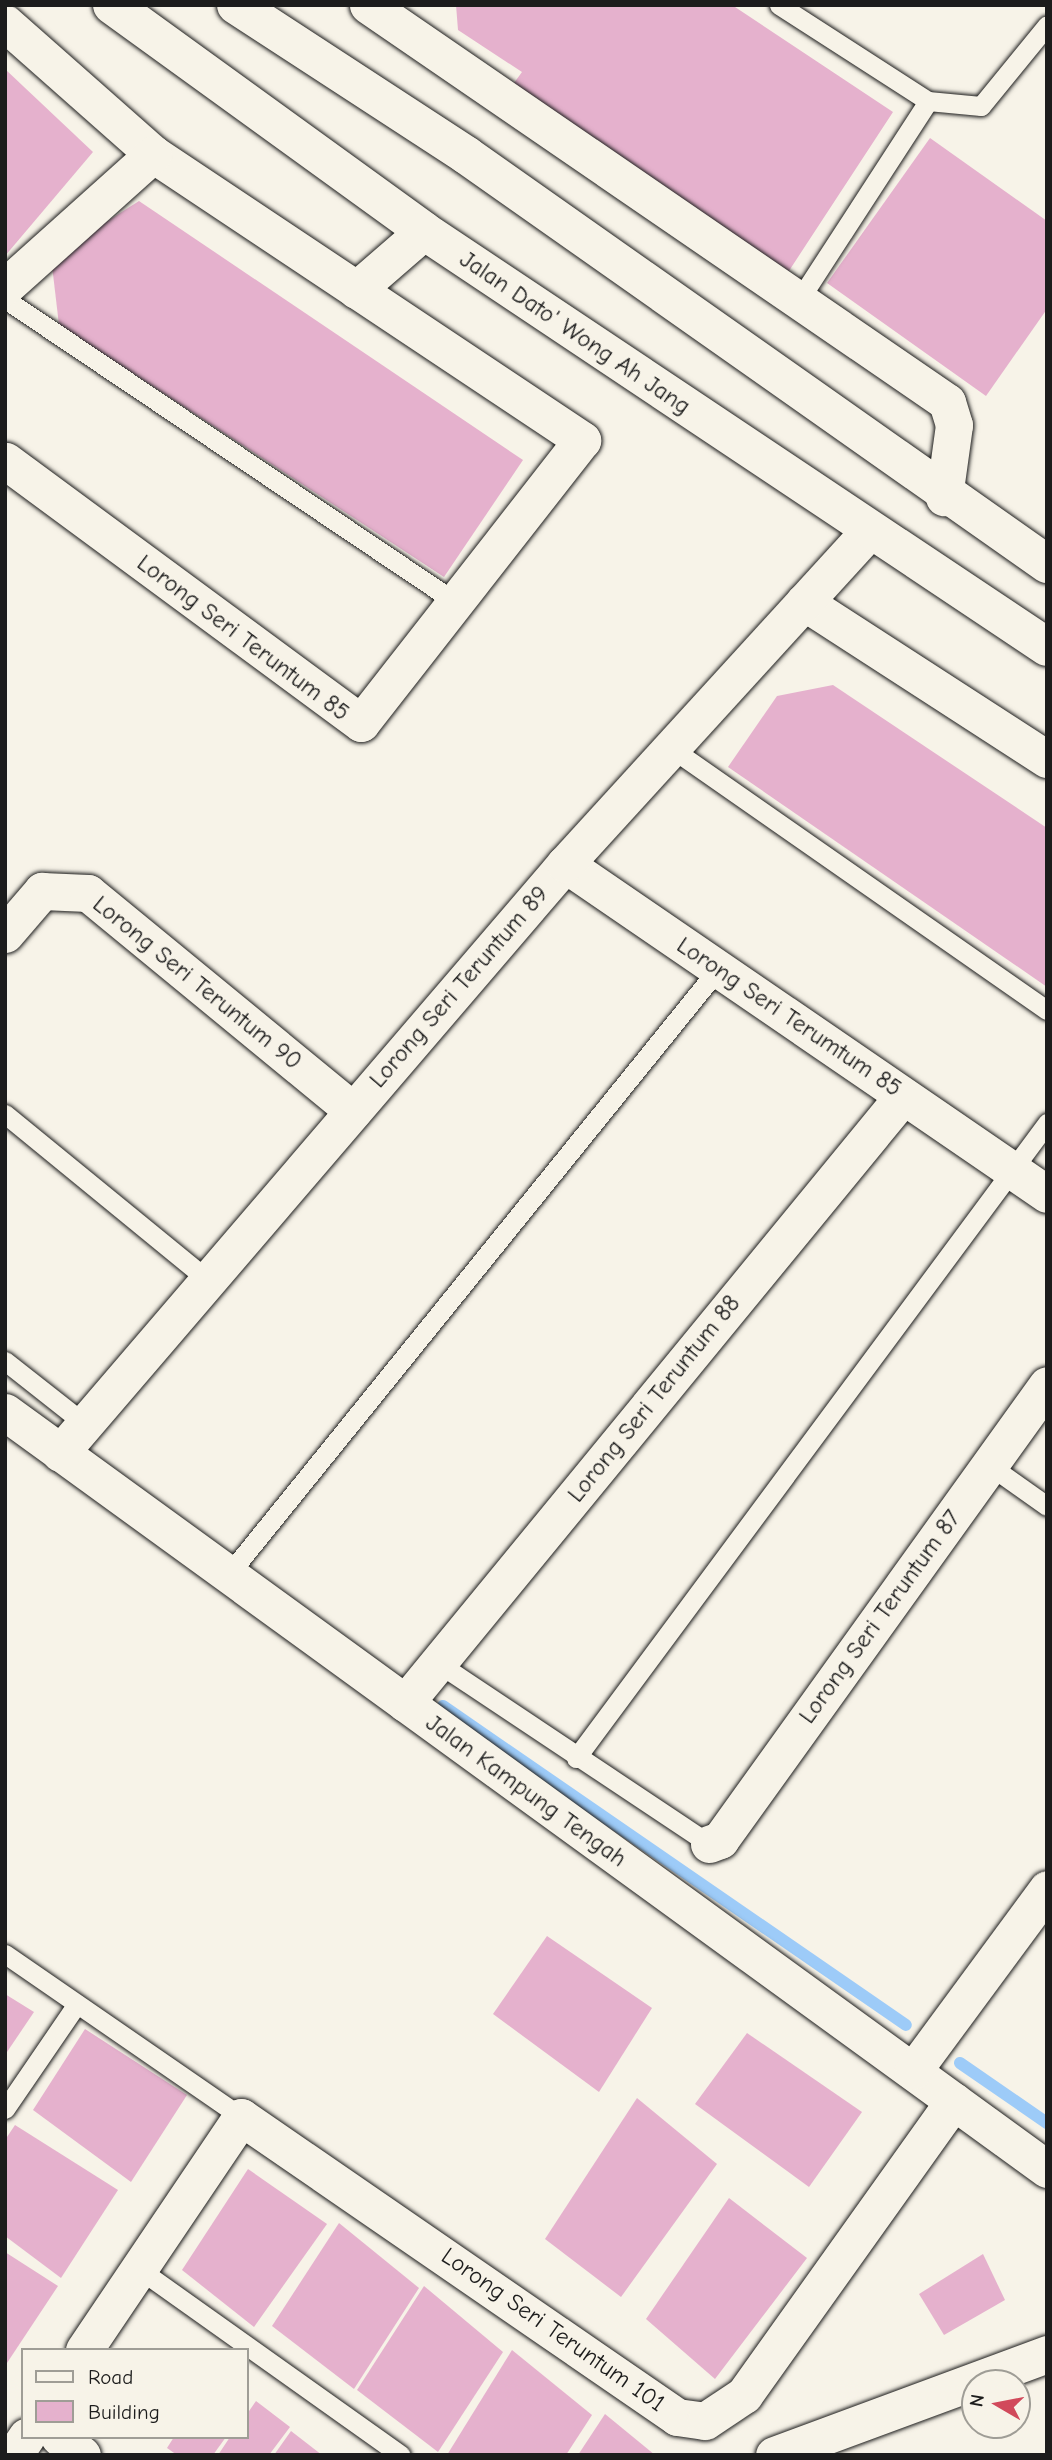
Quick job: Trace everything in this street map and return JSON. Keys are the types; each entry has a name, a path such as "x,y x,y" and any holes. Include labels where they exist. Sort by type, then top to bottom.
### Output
{"main road":[{"name":"Jalan Dato' Wong Ah Jang","path":"112,5 424,230 869,531 1047,647"},
{"path":"236,5 466,155 944,497 1047,564"}],"street":[{"path":"368,5 947,402 954,425 944,497"},
{"path":"5,23 153,153 356,290 424,230"},
{"path":"5,287 153,153"},
{"name":"Lorong Seri Teruntum 85","path":"5,461 354,722 370,719 454,601 582,440 356,290"},
{"name":"Lorong Seri Teruntum 89","path":"60,1453 565,864 869,531"},
{"path":"804,602 1047,759"},
{"name":"Lorong Seri Terumtum 85","path":"565,864 1013,1171"},
{"name":"Lorong Seri Teruntum 90","path":"5,934 42,891 88,892 353,1111"},
{"name":"Lorong Seri Teruntum 88","path":"405,1703 903,1096"},
{"path":"1013,1171 1047,1194"},
{"name":"Lorong Seri Teruntum 87","path":"709,1844 720,1840 1047,1385"},
{"name":"Jalan Kampung Tengah","path":"5,1412 1047,2169"},
{"path":"913,2071 1047,1889"},
{"name":"Lorong Seri Teruntum 101","path":"241,2117 677,2417 705,2421 744,2395 954,2101"},
{"path":"85,2348 241,2117"},
{"path":"774,2455 1047,2354"},
{"path":"14,2455 25,2439"},
{"path":"62,2439 82,2455"}],"lane":[{"path":"779,5 929,101 981,106 1047,25"},
{"path":"799,300 929,101"},
{"path":"5,299 454,601"},
{"path":"671,748 1047,1010"},
{"path":"228,1575 718,969"},
{"path":"5,1114 208,1280"},
{"path":"576,1758 1047,1123"},
{"path":"5,1361 85,1424"},
{"path":"989,1465 1047,1506"},
{"path":"438,1663 576,1758 709,1844"},
{"path":"5,1954 241,2117"},
{"path":"5,2109 77,2004"},
{"path":"139,2269 401,2455"}],"building":[{"path":"456,5 732,5 893,112 783,280 514,83 522,72 458,30"},
{"path":"5,69 93,152 5,256"},
{"path":"930,138 1047,221 1047,309 986,396 827,283"},
{"path":"139,201 523,460 444,577 59,325 51,257"},
{"path":"833,685 1047,828 1047,987 728,767 777,696"},
{"path":"547,1936 652,2008 599,2092 493,2014"},
{"path":"5,1994 34,2012 5,2055"},
{"path":"85,2029 187,2095 131,2182 33,2110"},
{"path":"747,2033 862,2112 809,2187 695,2104"},
{"path":"637,2098 717,2164 621,2297 545,2239"},
{"path":"15,2125 118,2190 61,2278 5,2236 5,2140"},
{"path":"248,2169 327,2224 254,2327 182,2270"},
{"path":"729,2198 807,2258 715,2379 646,2319"},
{"path":"339,2223 419,2288 354,2389 272,2326"},
{"path":"5,2252 58,2286 5,2366"},
{"path":"983,2254 1005,2300 944,2335 919,2294"},
{"path":"424,2286 503,2352 438,2452 357,2390"},
{"path":"512,2350 592,2415 566,2455 447,2455"},
{"path":"256,2401 290,2427 269,2455 218,2455 229,2439 248,2439 248,2413"},
{"path":"605,2414 655,2455 578,2455"},
{"path":"291,2431 322,2455 274,2455"},
{"path":"173,2439 225,2439 213,2455 177,2455 167,2448"}],"waterway":[{"path":"443,1706 906,2025"},
{"path":"960,2063 1047,2123"}]}
